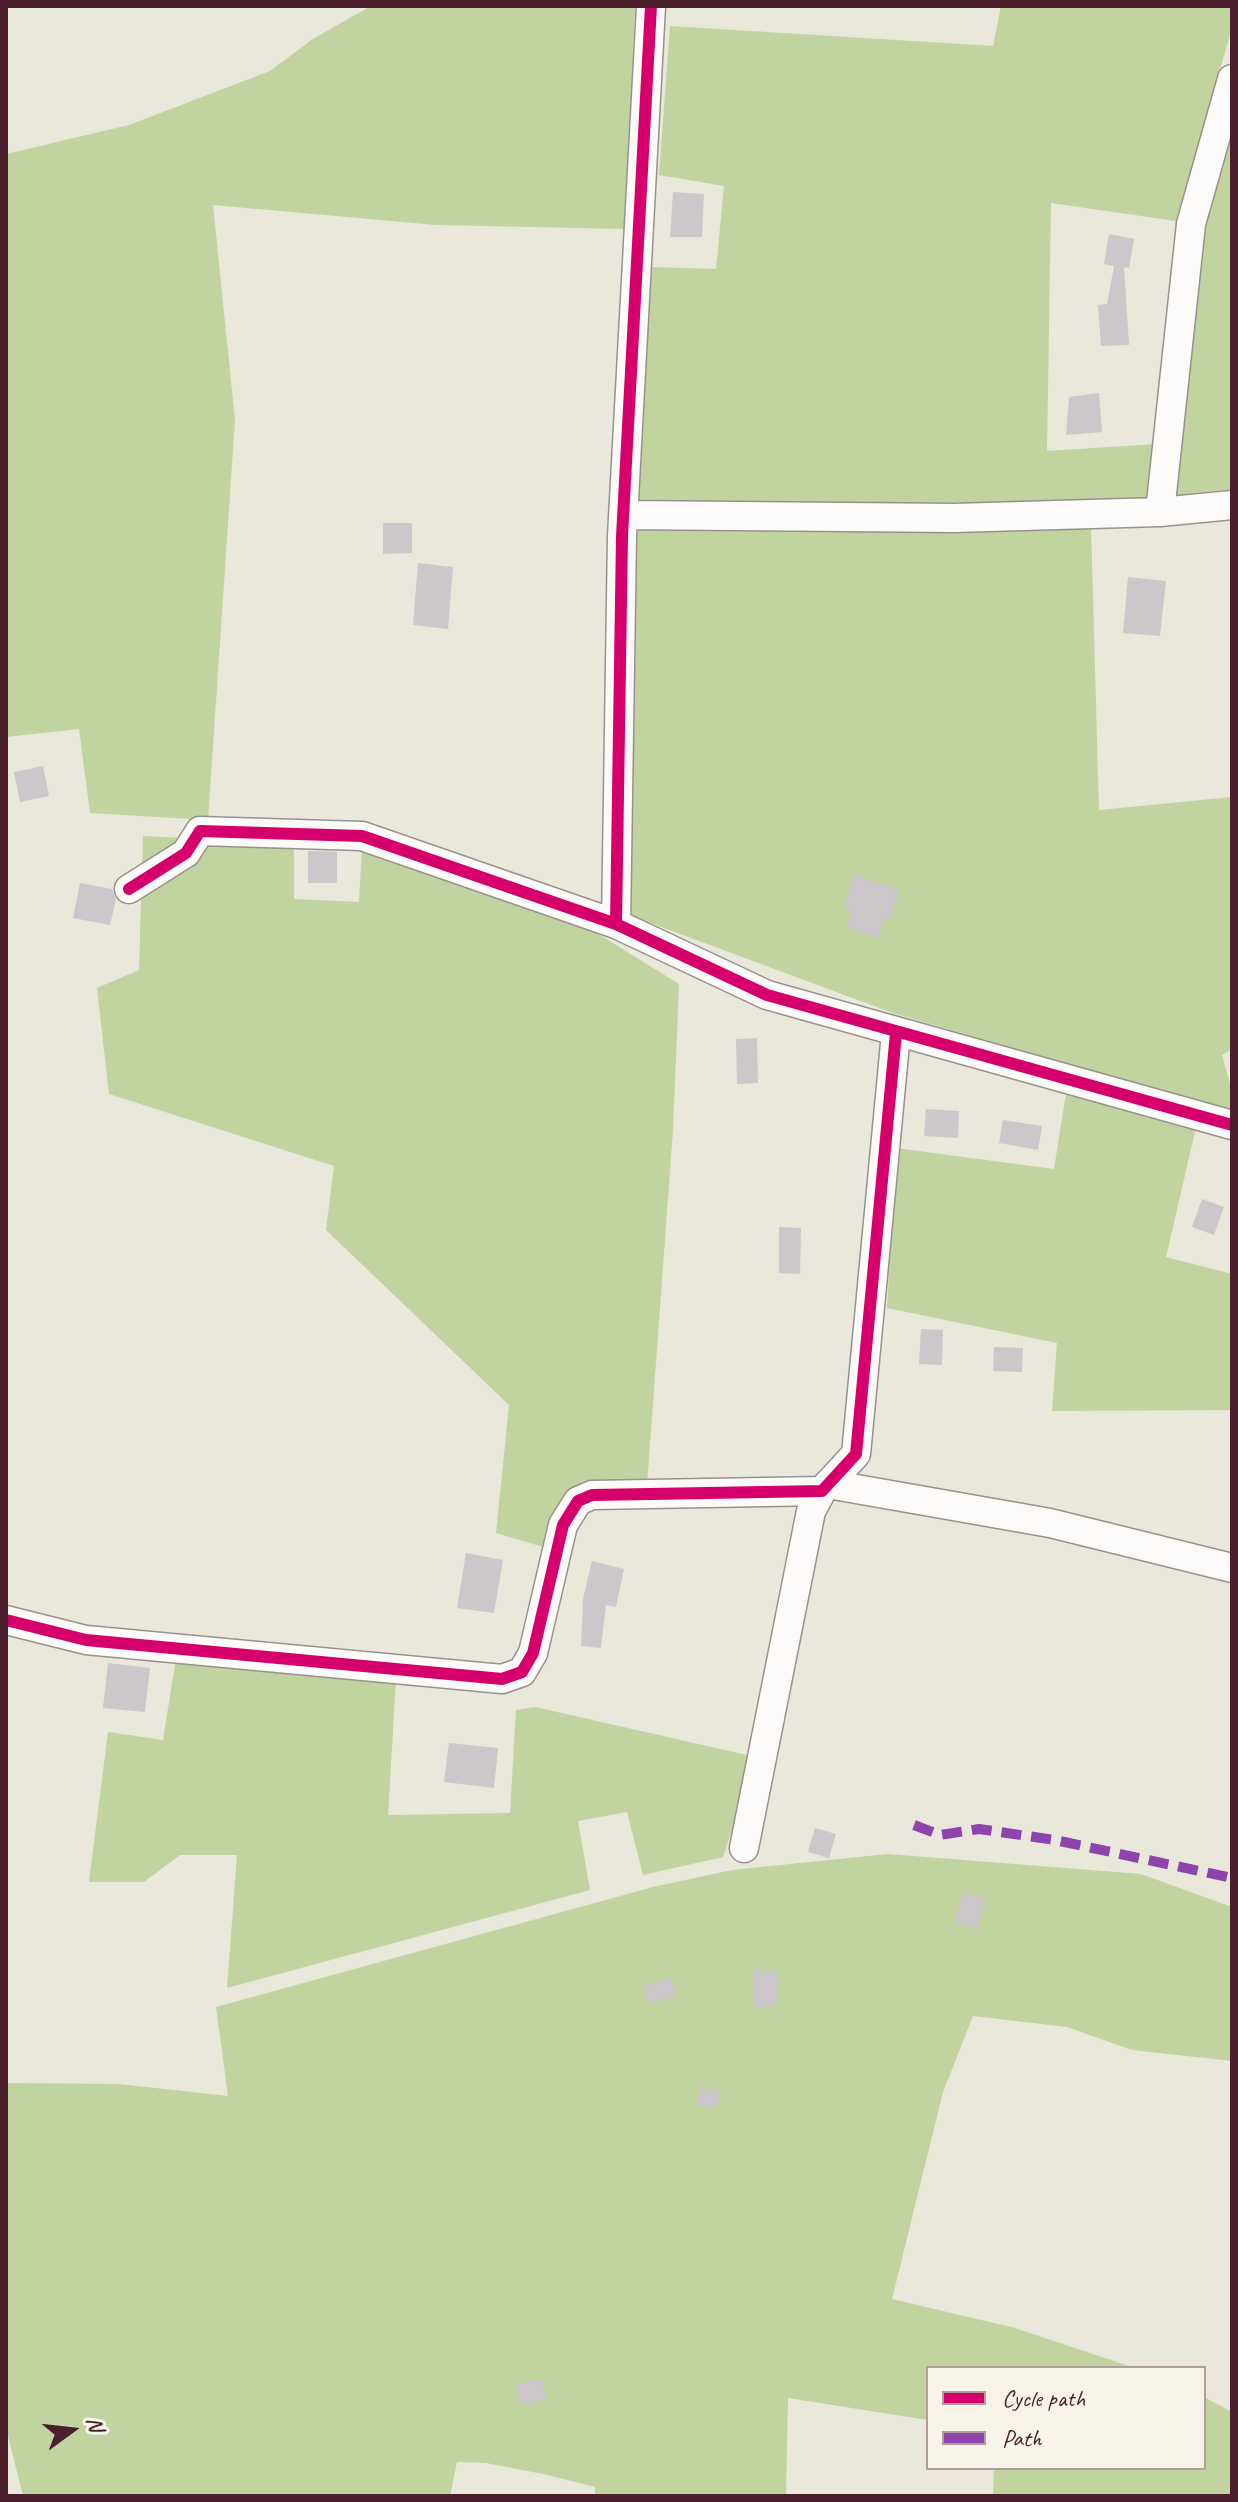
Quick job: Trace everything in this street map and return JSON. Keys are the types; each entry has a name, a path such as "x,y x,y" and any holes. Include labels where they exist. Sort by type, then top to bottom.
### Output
{"street":[{"path":"616,924 622,552 651,6"},
{"path":"1160,512 1191,224 1232,79"},
{"path":"626,515 954,518 1160,512 1232,505"},
{"path":"129,889 186,853 200,831 362,836 616,924 767,995 1232,1125"},
{"path":"744,1848 811,1511 825,1488 856,1454 896,1033"},
{"path":"6,1620 86,1640 502,1679 522,1672 533,1653 563,1525 578,1501 592,1495 825,1488 1050,1523 1232,1568"}],"green space":[{"path":"371,6 635,6 626,229 436,225 213,205 235,420 208,820 90,813 79,729 6,737 6,154 129,125 270,71 313,39"},
{"path":"1001,6 1232,6 1232,28 1176,221 1051,203 1047,451 1156,444 1151,504 636,504 648,267 716,269 724,186 659,175 670,26 993,46"},
{"path":"1232,126 1232,489 1175,495 1202,231"},
{"path":"1091,527 1099,810 1232,797 1232,1049 1222,1055 1232,1091 1232,1112 893,1013 629,915 636,530"},
{"path":"143,836 294,843 294,899 359,902 362,846 582,924 679,984 673,1130 647,1485 592,1487 550,1549 496,1533 509,1405 326,1230 334,1166 109,1094 97,988 139,970"},
{"path":"1067,1087 1197,1123 1166,1257 1232,1274 1232,1410 1052,1411 1057,1343 887,1308 896,1148 1054,1169"},
{"path":"176,1658 396,1680 388,1815 510,1813 516,1710 535,1707 756,1757 723,1857 643,1875 627,1812 578,1821 590,1890 227,1988 237,1855 180,1855 144,1882 89,1882 108,1732 163,1740"},
{"path":"888,1854 1141,1874 1232,1907 1232,2061 1132,2050 1067,2027 973,2016 943,2092 892,2299 1015,2328 1129,2366 926,2366 926,2420 788,2398 786,2496 595,2496 595,2487 543,2474 486,2463 457,2462 450,2496 23,2496 6,2428 6,2083 119,2084 228,2096 216,2007 653,1887 732,1870"},
{"path":"1206,2398 1232,2412 1232,2496 993,2496 994,2470 1206,2470"}],"building":[{"path":"673,192 704,194 702,237 670,237"},
{"path":"1109,234 1134,239 1129,268 1124,267 1129,345 1101,346 1098,305 1107,304 1114,266 1104,264"},
{"path":"1099,393 1102,432 1066,435 1069,397"},
{"path":"383,523 412,523 412,553 383,554"},
{"path":"418,563 453,567 448,629 413,625"},
{"path":"1128,577 1166,581 1160,636 1123,633"},
{"path":"43,766 49,796 20,802 14,772"},
{"path":"308,851 337,852 337,883 308,883"},
{"path":"854,875 900,890 889,921 884,919 878,938 846,927 852,910 844,908"},
{"path":"80,883 112,889 116,899 110,925 73,918"},
{"path":"757,1038 758,1083 737,1084 736,1039"},
{"path":"926,1109 959,1111 958,1138 924,1136"},
{"path":"1003,1120 1042,1126 1038,1150 999,1143"},
{"path":"1202,1199 1224,1207 1214,1235 1192,1227"},
{"path":"779,1227 801,1228 800,1274 779,1273"},
{"path":"921,1329 943,1330 942,1365 919,1364"},
{"path":"994,1347 1023,1348 1022,1372 993,1371"},
{"path":"466,1553 503,1560 494,1613 457,1608"},
{"path":"592,1561 624,1569 616,1607 606,1605 601,1648 581,1646 583,1599"},
{"path":"108,1663 150,1668 145,1712 103,1708"},
{"path":"449,1743 498,1748 494,1788 444,1782"},
{"path":"815,1828 836,1834 829,1858 808,1852"},
{"path":"962,1893 985,1898 978,1928 955,1923"},
{"path":"753,1970 778,1971 776,2006 754,2007"},
{"path":"671,1978 676,1996 648,2004 643,1986"},
{"path":"700,2088 720,2091 717,2108 697,2105"},
{"path":"542,2379 547,2399 521,2405 517,2384"}],"marked path":[{"path":"914,1825 940,1835 979,1829 1055,1840 1232,1878"}],"cycle path":[{"path":"616,924 622,536 651,6"},
{"path":"129,889 186,853 200,831 362,836 616,924 767,995 1232,1125"},
{"path":"6,1620 86,1640 502,1679 522,1672 533,1653 563,1525 578,1501 592,1495 822,1491 856,1454 896,1033"}]}
